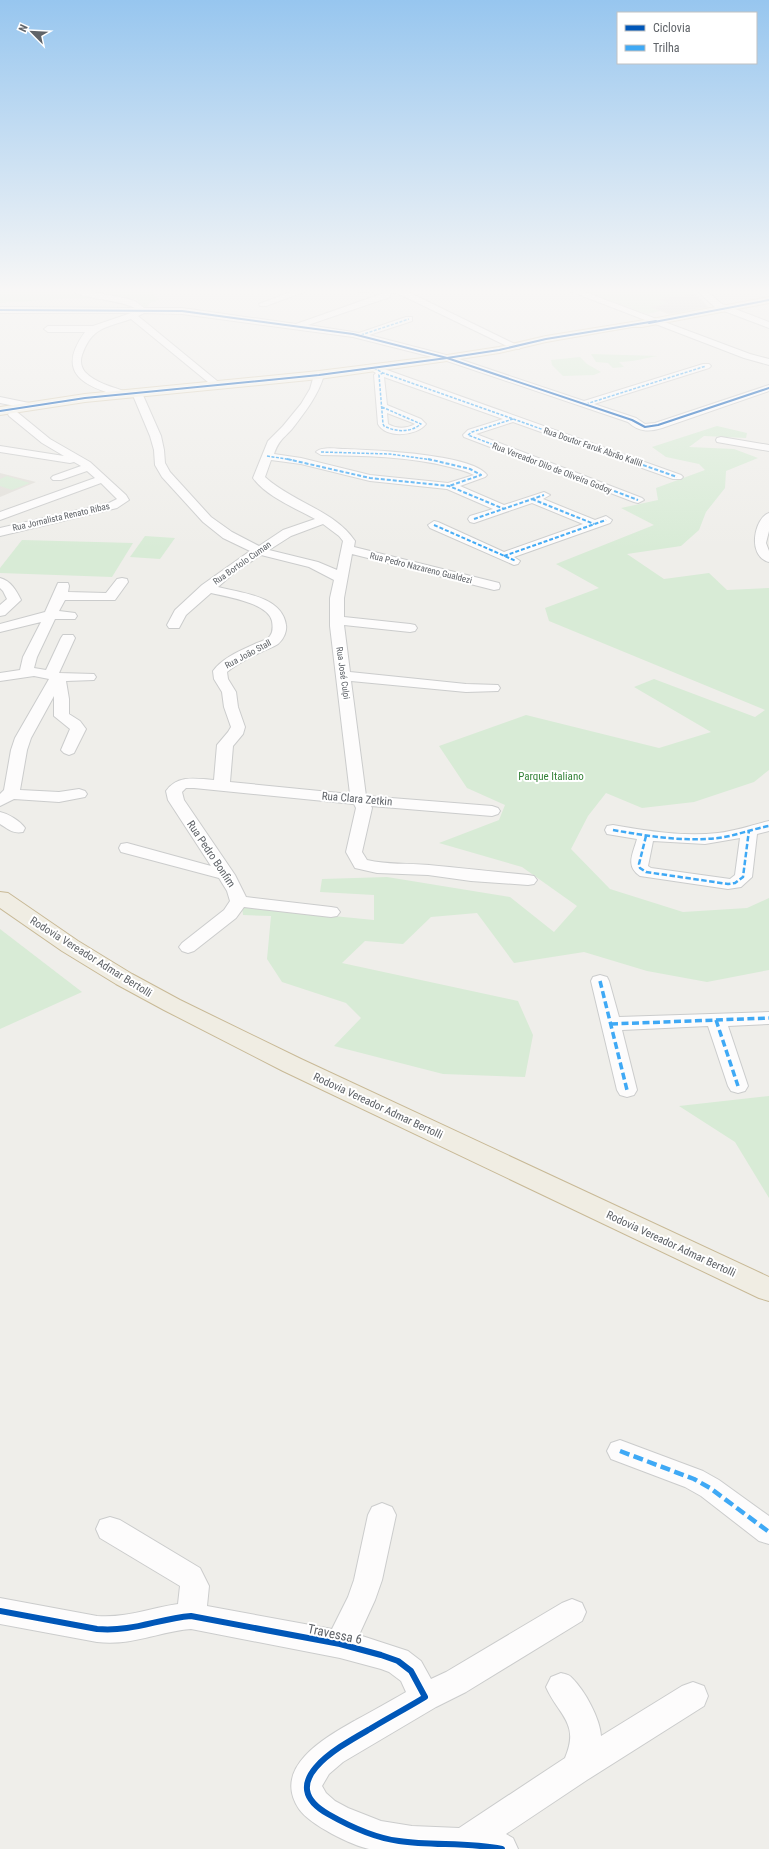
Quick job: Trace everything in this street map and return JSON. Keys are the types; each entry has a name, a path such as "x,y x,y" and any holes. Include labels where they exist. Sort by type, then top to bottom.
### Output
{"highway":[{"name":"Rodovia Vereador Admar Bertolli","path":"0,898 64,942 117,975 178,1008 298,1068 769,1290"}],"main road":[{"path":"9,412 123,394 306,376"}],"street":[{"path":"84,376 87,379 123,394"},
{"path":"206,376 217,385"},
{"path":"319,376 310,397 292,422 275,439 259,476 261,480 345,536 349,541 348,549"},
{"path":"379,376 383,424 385,427 406,430 415,428 421,424 382,407"},
{"name":"Rua Doutor Faruk Abrão Kallil","path":"395,376 677,477"},
{"path":"501,376 632,420 640,427 658,427 668,421 769,388"},
{"path":"584,404 673,376"},
{"path":"137,393 159,449 159,460 162,469 198,511 220,531 259,550 317,565 332,571 340,578"},
{"path":"0,400 9,412 46,441 85,464 102,479 0,516"},
{"name":"Rua Vereador Dilo de Oliveira Godoy","path":"513,419 468,434 470,437 638,500"},
{"path":"721,440 769,448"},
{"path":"0,449 85,464"},
{"path":"321,452 408,454 449,463 475,471 481,475 478,478 449,486"},
{"path":"266,457 302,462 370,478 449,486 504,509"},
{"path":"57,478 85,464"},
{"name":"Rua Jornalista Renato Ribas","path":"1,530 106,507 121,502 122,497 102,479"},
{"path":"474,519 544,495"},
{"path":"532,499 594,524"},
{"path":"769,517 759,544 763,552 769,558"},
{"name":"Rua Bortolo Cuman","path":"174,625 180,613 222,576 259,550 287,533 323,520"},
{"path":"504,556 606,520"},
{"path":"434,525 516,561"},
{"name":"Rua José Culpi","path":"348,549 336,598 337,620 359,800 364,805 364,812 354,852 357,859 361,864 377,868 428,870 471,876 528,880"},
{"name":"Rua Pedro Nazareno Gualdezi","path":"348,549 494,586"},
{"path":"0,582 9,589 14,600 0,612"},
{"path":"26,672 30,657 61,591 110,597 122,582"},
{"name":"Rua João Stall","path":"207,588 247,599 269,607 276,612 280,627 278,637 273,641 235,659 220,671 221,680 229,692 231,707 238,727 235,734 225,745 222,785"},
{"path":"0,628 51,615 70,616"},
{"path":"337,620 410,628"},
{"path":"68,638 55,676 23,738 6,798 54,797 79,794"},
{"path":"0,677 26,672 55,676 89,677"},
{"path":"55,676 62,699 61,716 75,724 78,729 69,750"},
{"path":"344,676 473,688 493,688"},
{"name":"Rua Pedro Bonfim","path":"188,947 230,914 239,901 236,891 174,795 174,791 186,783 222,785"},
{"name":"Rua Clara Zetkin","path":"222,785 359,800 492,811"},
{"path":"0,817 17,828"},
{"path":"613,830 672,839 704,839 719,838 769,826"},
{"path":"646,836 639,864 640,868 646,872 728,884 735,883 743,877 749,830"},
{"path":"127,848 226,875"},
{"path":"239,901 332,912"},
{"path":"600,981 627,1090"},
{"path":"611,1024 769,1018"},
{"path":"716,1020 738,1086"},
{"path":"620,1451 694,1480 710,1488 769,1532"},
{"path":"340,1644 361,1600 368,1580 382,1515"},
{"path":"110,1529 190,1577 195,1586 191,1616"},
{"name":"Travessa 6","path":"0,1612 113,1630 128,1629 181,1616 191,1616 340,1644 369,1651 398,1661 411,1671 425,1697"},
{"path":"502,1849 464,1844 398,1841 373,1835 335,1819 319,1810 309,1799 306,1786 311,1771 320,1760 332,1751 425,1697 456,1682 572,1612"},
{"path":"561,1687 580,1715 585,1726 586,1736 584,1747 576,1769"},
{"path":"464,1844 576,1769 693,1696"}],"shaded area":[{"path":"0,473 36,482 0,497"}],"green space":[{"name":"Parque Italiano","path":"717,426 747,433 746,438 704,436 689,447 734,449 758,458 726,471 725,488 706,512 699,530 681,546 627,554 664,579 709,573 727,590 769,588 769,770 754,782 694,802 642,808 606,793 588,816 571,849 610,889 683,912 747,908 769,898 769,970 707,982 647,971 584,952 514,963 477,913 431,917 403,944 365,941 342,963 518,1001 533,1035 525,1077 443,1074 334,1046 361,1018 346,1003 282,982 267,959 271,916 243,915 242,907 374,920 374,895 320,892 322,879 387,877 510,897 554,932 577,906 522,867 439,843 499,820 505,805 467,788 439,746 526,715 659,748 711,732 634,687 654,679 755,717 765,710 549,621 545,608 599,588 556,564 654,525 621,508 658,500 656,488 705,470 699,464 666,457 652,447"},
{"path":"7,476 30,483 12,490 0,486 0,479"},
{"path":"145,536 175,538 160,559 130,557"},
{"path":"22,540 133,543 112,577 0,573 0,568"},
{"path":"0,929 82,992 0,1029"},
{"path":"769,1096 769,1198 735,1142 679,1106"}],"marked path":[{"path":"379,376 383,424 384,426 403,431 413,429 421,424 382,407"},
{"path":"392,376 677,477"},
{"path":"586,404 674,376"},
{"path":"513,419 472,432 468,435 638,500"},
{"path":"321,452 390,454 424,458 470,469 481,475 449,486"},
{"path":"267,456 301,461 370,478 449,486 504,509"},
{"path":"474,519 544,495"},
{"path":"532,499 594,524"},
{"path":"504,556 606,520"},
{"path":"434,525 516,561"},
{"path":"613,830 666,838 705,839 724,837 769,826"},
{"path":"646,836 639,864 640,868 646,872 728,884 735,883 743,877 749,830"},
{"path":"600,981 627,1090"},
{"path":"611,1024 769,1018"},
{"path":"716,1020 738,1086"},
{"path":"620,1451 694,1479 710,1488 769,1532"}],"cycle path":[{"path":"0,411 85,398 306,376"},
{"path":"502,376 632,420 640,426 649,428 769,388"},
{"path":"0,1611 97,1629 113,1630 129,1629 167,1619 191,1616 340,1644 398,1661 411,1671 425,1697 332,1751 318,1764 310,1775 307,1786 309,1795 315,1804 324,1812 352,1826 387,1839 412,1842 476,1845 502,1849"}]}
